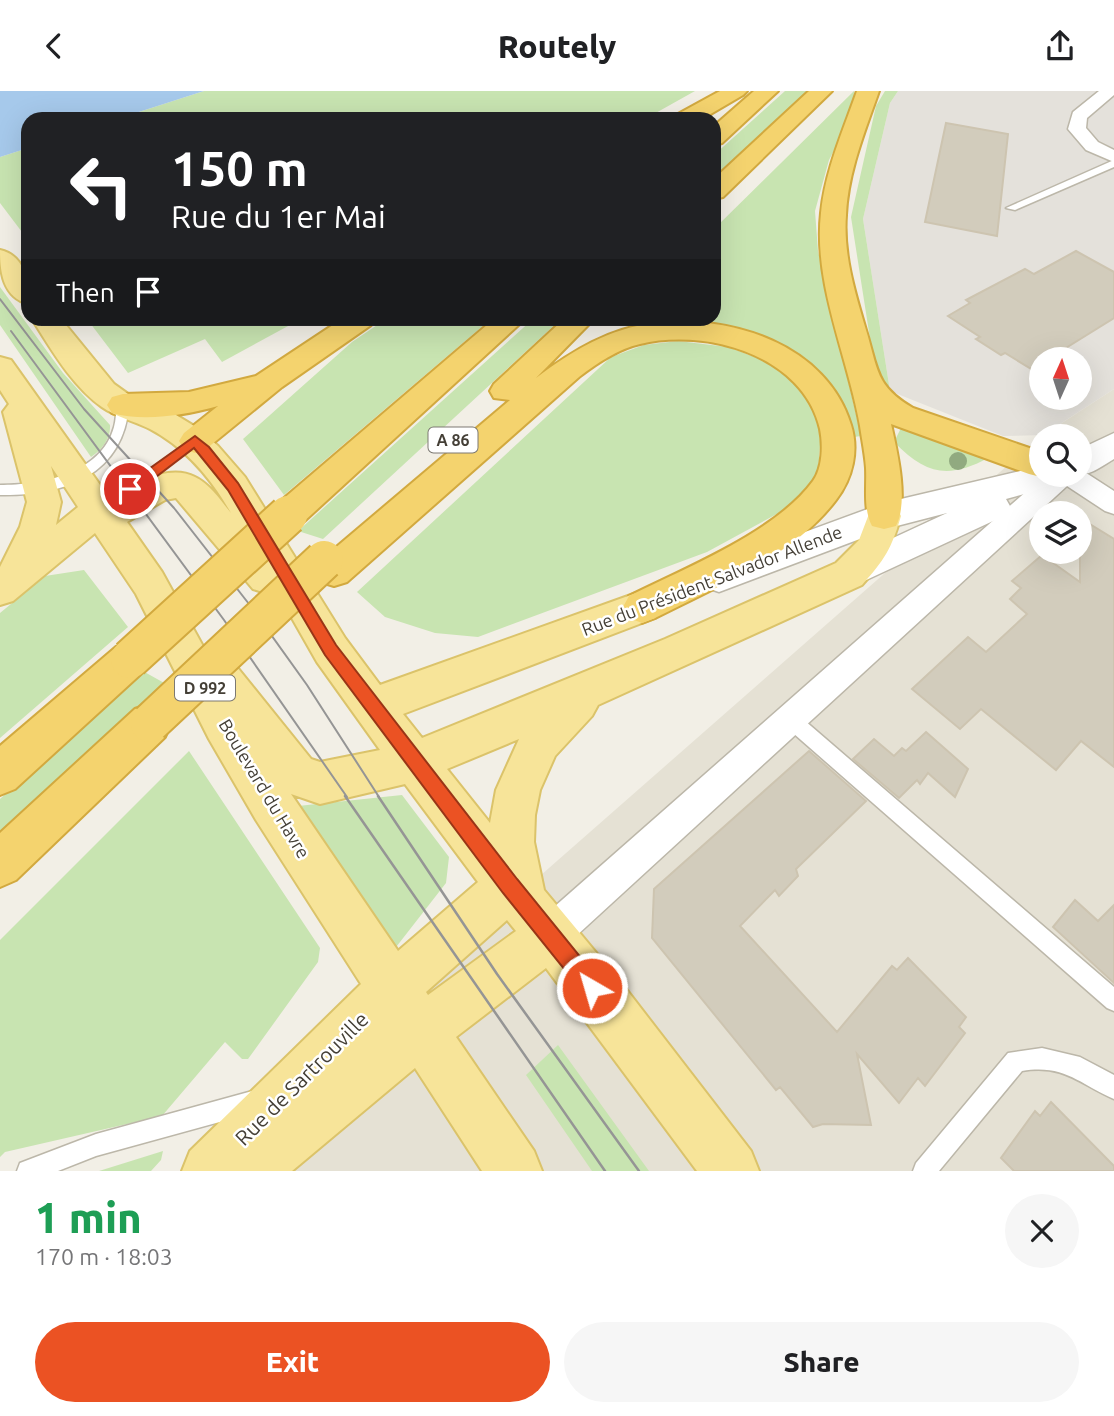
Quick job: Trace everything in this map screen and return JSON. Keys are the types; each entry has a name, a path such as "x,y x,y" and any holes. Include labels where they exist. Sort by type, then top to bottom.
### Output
{"highway":[{"path":"698,112 736,91"},
{"path":"721,132 767,91"},
{"path":"721,185 821,91"},
{"path":"868,91 843,166 833,213 837,275 868,388 884,478 884,516"},
{"path":"195,440 271,380 351,326"},
{"path":"0,774 503,326"},
{"name":"A 86","path":"329,565 573,326"},
{"path":"0,864 71,797 126,768 157,728 329,565 577,362 626,337 655,331 719,335 757,345 792,364 817,387 832,413 838,437 837,461 826,489 802,514 762,542 642,607"},
{"path":"123,405 189,403 271,380"},
{"path":"868,388 884,405 902,416 1029,461"}],"main road":[{"path":"0,258 21,286"},
{"path":"51,326 99,387 123,405 163,422 195,440 233,487 331,650 372,707 605,1003 731,1171"},
{"name":"Boulevard du Havre","path":"7,378 59,482 97,516 149,583 224,725 272,805 423,1031"},
{"path":"5,586 195,440"},
{"path":"5,586 34,536 43,511 59,482"},
{"path":"97,516 163,487 173,485 187,488 331,650"},
{"path":"149,583 298,776 313,782 328,783 416,761 615,678 849,574 874,547 884,516"},
{"name":"Rue du Président Salvador Allende","path":"372,707 642,607"},
{"path":"528,908 515,875 511,833 522,774 537,745 559,718 615,678"},
{"name":"Rue de Sartrouville","path":"210,1171 394,987 528,908"},
{"name":"Rue de Sartrouville","path":"248,1171 359,1078 423,1031 528,908"},
{"name":"D 992","path":"423,1031 514,1171"}],"street":[{"path":"1109,91 1079,116 1077,129 1092,146 1114,157"},
{"path":"1092,457 1114,445"},
{"name":"Rue du Président Salvador Allende","path":"642,607 884,516 1029,482"},
{"path":"849,574 1035,487"},
{"path":"528,908 791,720 1049,487"},
{"path":"1085,487 1114,504"}],"lane":[{"path":"1011,208 1114,163"},
{"path":"0,490 59,482 104,457 113,447 121,429 123,405"},
{"path":"791,720 1114,1002"},
{"path":"924,1171 1016,1061 1032,1057 1060,1062 1093,1072 1114,1088"},
{"path":"28,1171 96,1145 286,1093"}],"shaded area":[{"path":"898,91 1114,91 1114,389 1092,403 1092,347 1029,347 1029,410 1082,410 1060,424 1029,424 1029,435 1003,436 890,391 863,219 890,103"},
{"path":"1114,389 1114,1171 204,1171 1029,447 1029,487 1092,487 1092,424 1060,424 1082,410 1092,410 1092,403"}],"green space":[{"path":"204,91 695,91 658,112 139,112"},
{"path":"785,91 808,91 721,171 721,149"},
{"path":"854,91 856,101 852,116 829,160 815,211 818,251 861,436 854,437 838,397 804,360 762,339 709,326 721,326 721,222"},
{"path":"885,91 898,91 890,103 863,219 890,391 876,377 851,217 876,106"},
{"path":"21,150 21,231 0,203 0,157"},
{"path":"0,287 21,316 21,326 29,326 63,373 110,425 105,443 91,457 0,325"},
{"path":"92,326 288,326 222,362 205,339 128,373"},
{"path":"376,326 483,326 284,495 243,439 352,342"},
{"path":"525,326 553,326 323,539 298,531"},
{"path":"678,341 728,347 768,362 809,394 821,432 818,474 788,508 707,552 478,637 435,633 385,617 357,592 611,357 644,345"},
{"path":"901,428 988,458 950,471 928,467 894,442"},
{"path":"84,570 128,627 0,738 0,613 45,576"},
{"path":"141,670 166,684 0,837 0,799"},
{"path":"189,751 320,948 318,962 248,1059 242,1059 225,1042 162,1116 5,1152 0,1157 0,940"},
{"path":"402,795 449,857 446,883 393,951 298,806"},
{"path":"558,1045 649,1171 592,1171 526,1075"},
{"path":"163,1151 161,1160 151,1171 99,1171"}],"water":[{"path":"0,91 204,91 139,112 21,112 21,150 0,157"}],"building":[{"path":"946,123 1008,134 997,236 925,222"},
{"path":"1076,251 1114,272 1114,318 1067,347 1029,347 1029,368 1005,353 1001,355 948,316 970,303 966,300 1025,269 1034,274"},
{"path":"1092,525 1114,539 1114,767 1081,741 1056,770 981,709 960,729 912,689 968,637 986,652 1027,614 1010,599 1021,588 1012,581 1032,564 1055,564 1080,582 1080,564 1092,564"},
{"path":"926,732 968,769 955,797 928,773 920,784 917,780 899,798 853,759 874,739 894,756 902,748 906,751"},
{"path":"809,751 866,801 796,869 798,876 779,896 775,890 740,926 837,1032 892,966 897,970 908,958 966,1017 959,1027 965,1033 925,1086 918,1078 899,1103 857,1054 871,1125 823,1124 813,1127 780,1087 776,1090 652,938 654,889"},
{"path":"1075,900 1098,921 1114,905 1114,983 1053,927"},
{"path":"1051,1102 1114,1166 1114,1171 1014,1171 1001,1158 1035,1111 1040,1116"}],"tram line":[{"path":"0,299 84,409 174,508 249,604 307,685 379,797"},
{"path":"11,331 224,620 347,797"},
{"path":"345,796 605,1171"},
{"path":"378,796 497,974 639,1171"}],"route":[{"path":"130,489 195,440 205,450 233,487 331,650 372,707 592,988"}]}
